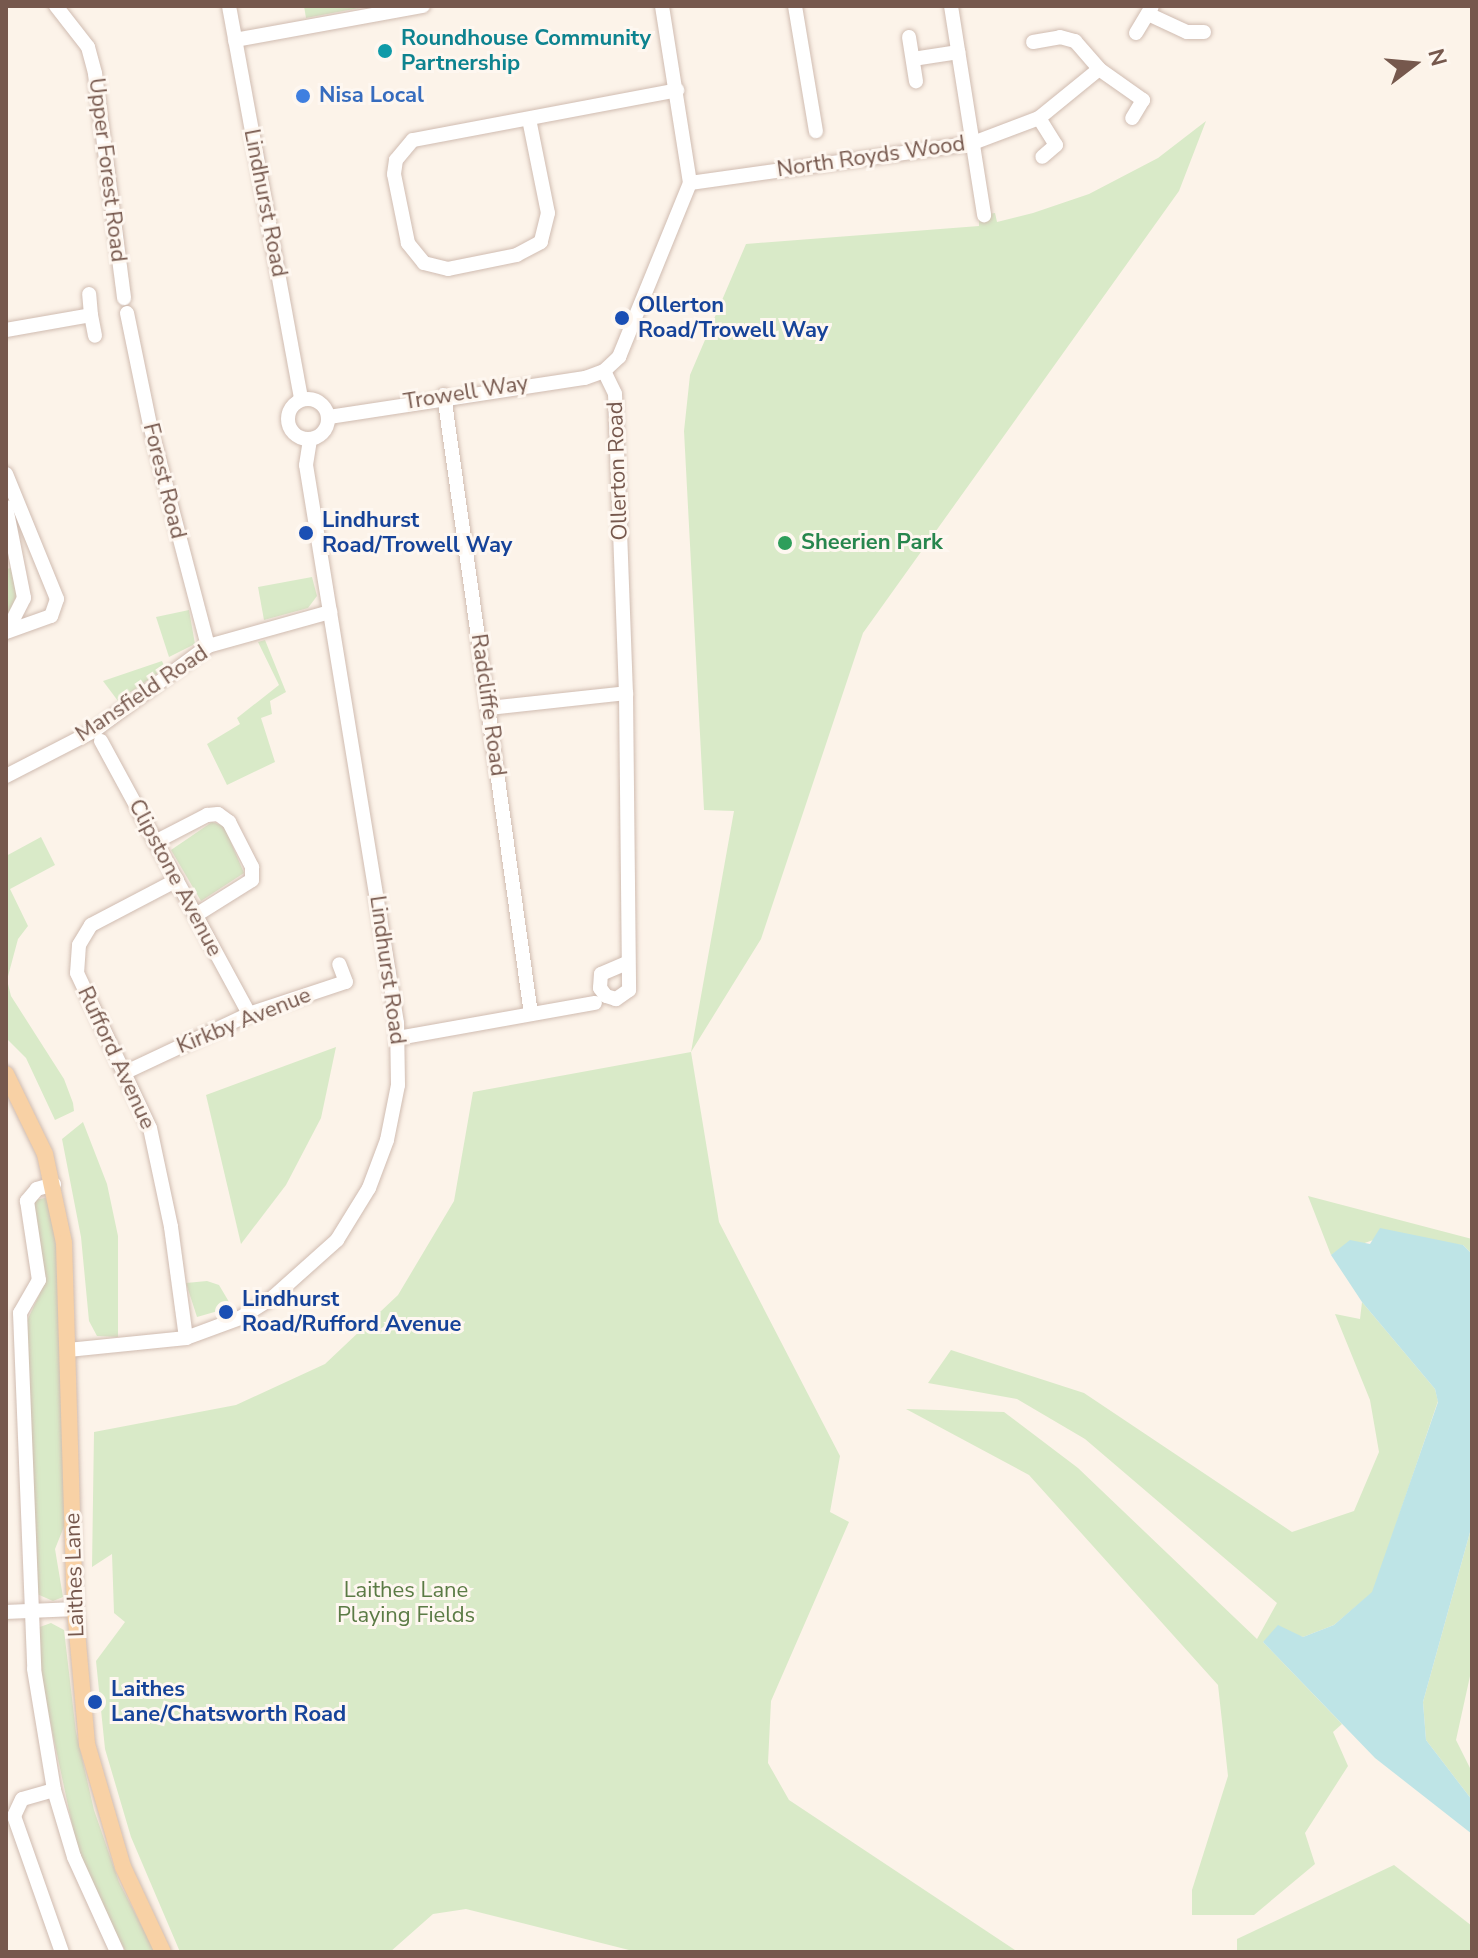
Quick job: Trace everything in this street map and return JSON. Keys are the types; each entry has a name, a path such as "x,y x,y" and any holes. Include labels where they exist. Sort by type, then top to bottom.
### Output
{"main road":[{"name":"Laithes Lane","path":"6,1074 32,1123 54,1184 64,1243 75,1609 80,1689 94,1782 123,1867 163,1952"}],"street":[{"name":"Upper Forest Road","path":"56,6 88,47 95,74 124,298"},
{"name":"Lindhurst Road","path":"68,1350 186,1338 240,1318 271,1299 337,1240 369,1188 387,1140 398,1085 398,1038 306,465 310,439 295,435 288,422 290,408 301,399 229,6"},
{"path":"235,40 423,6"},
{"name":"Ollerton Road","path":"627,963 626,693 615,394 604,371 625,348 690,183 662,6"},
{"path":"795,6 816,131"},
{"path":"951,6 984,215"},
{"path":"1136,33 1150,10 1187,32 1204,32"},
{"path":"909,37 916,81"},
{"path":"1033,42 1060,37 1075,41 1099,69 1143,100 1132,118"},
{"path":"913,59 958,52"},
{"name":"North Royds Wood","path":"690,183 973,143 1039,118 1099,69"},
{"path":"529,119 548,213 541,242 517,255 448,269 424,263 408,243 394,174 404,148 413,140 677,90"},
{"path":"1039,118 1056,145 1042,157"},
{"path":"89,294 95,336"},
{"name":"Forest Road","path":"127,313 150,425 208,646"},
{"path":"6,330 91,315"},
{"name":"Trowell Way","path":"329,417 444,395 604,371"},
{"name":"Radcliffe Road","path":"444,395 531,1014"},
{"path":"301,399 318,401 329,417 323,433 310,439"},
{"path":"6,474 57,599 51,616 7,632"},
{"path":"6,507 24,598 7,632"},
{"name":"Mansfield Road","path":"6,776 95,730 208,646 330,612"},
{"path":"489,708 626,693"},
{"name":"Clipstone Avenue","path":"101,741 249,1014"},
{"path":"155,842 207,815 218,814 229,822 252,867 252,880 196,915"},
{"name":"Rufford Avenue","path":"177,880 91,925 79,945 77,973 126,1072 160,1170 186,1338"},
{"name":"Kirkby Avenue","path":"126,1072 249,1014 346,982 339,964"},
{"path":"398,1038 595,1003"},
{"name":"Laithes Lane","path":"54,1184 37,1189 27,1201 39,1280 20,1313 30,1612 54,1790 74,1857 117,1952"},
{"path":"6,1612 75,1609"},
{"path":"54,1790 22,1799 10,1816 62,1952"}],"green space":[{"path":"304,6 370,6 306,18"},
{"name":"Sheerien Park","path":"1206,121 1179,191 863,633 761,939 691,1052 734,811 704,810 684,431 690,375 746,244 979,226 979,215 995,213 997,222 1033,213 1089,194 1158,158"},
{"path":"11,568 17,595 6,620 6,569"},
{"path":"312,577 317,596 308,608 264,620 258,587"},
{"path":"189,610 195,644 169,657 156,617"},
{"path":"265,640 286,692 270,701 272,714 261,718 275,762 227,785 207,744 240,724 237,718 279,685 258,642"},
{"path":"162,661 165,668 118,701 103,681"},
{"path":"212,822 224,826 244,873 201,901 171,850"},
{"path":"41,837 55,865 10,889 28,926 18,939 7,980 11,996 64,1079 73,1103 74,1111 55,1120 26,1058 6,1038 6,856"},
{"path":"336,1047 321,1118 286,1185 241,1244 206,1095"},
{"name":"Laithes Lane Playing Fields","path":"691,1052 719,1222 840,1456 830,1512 849,1522 771,1701 768,1763 789,1800 1018,1952 637,1952 466,1909 433,1914 390,1952 180,1952 131,1837 105,1749 96,1661 125,1622 114,1613 112,1554 92,1567 94,1432 236,1405 325,1364 398,1295 454,1201 473,1092"},
{"path":"83,1122 107,1184 118,1236 118,1337 97,1336 89,1321 81,1237 62,1139"},
{"path":"1308,1196 1472,1239 1472,1254 1463,1245 1376,1239 1359,1245 1353,1241 1331,1255"},
{"path":"45,1198 51,1203 56,1247 65,1524 55,1549 63,1597 53,1601 37,1594 26,1323 45,1282 34,1206 35,1200"},
{"path":"207,1281 219,1285 232,1307 197,1317 186,1283"},
{"path":"1362,1302 1435,1389 1438,1401 1373,1592 1334,1625 1303,1637 1285,1632 1263,1642 1342,1724 1333,1732 1348,1766 1305,1833 1315,1864 1254,1915 1192,1915 1192,1890 1228,1776 1218,1685 1029,1475 906,1409 1004,1412 1078,1468 1257,1639 1277,1603 1085,1439 1017,1399 928,1383 951,1350 1084,1393 1292,1532 1354,1511 1379,1452 1370,1400 1335,1314 1360,1319"},
{"path":"1472,1525 1472,1667 1456,1740 1472,1772 1472,1800 1426,1740 1423,1702"},
{"path":"51,1623 64,1630 76,1732 94,1810 119,1882 155,1952 126,1952 96,1897 76,1843 44,1693 37,1628"},
{"path":"1394,1865 1472,1926 1472,1952 1237,1952 1237,1939"}],"water":[{"path":"1380,1228 1463,1245 1472,1254 1472,1525 1423,1702 1426,1740 1472,1800 1472,1834 1375,1758 1263,1642 1278,1625 1303,1637 1334,1625 1372,1592 1438,1402 1435,1389 1362,1302 1331,1255 1350,1240 1370,1244"}],"place":[{"name":"Roundhouse Community Partnership","path":"385,51"},
{"name":"Nisa Local","path":"303,96"},
{"name":"Ollerton Road/Trowell Way","path":"622,318"},
{"name":"Lindhurst Road/Trowell Way","path":"306,533"},
{"name":"Sheerien Park","path":"785,543"},
{"name":"Lindhurst Road/Rufford Avenue","path":"226,1312"},
{"name":"Laithes Lane/Chatsworth Road","path":"95,1702"}]}
